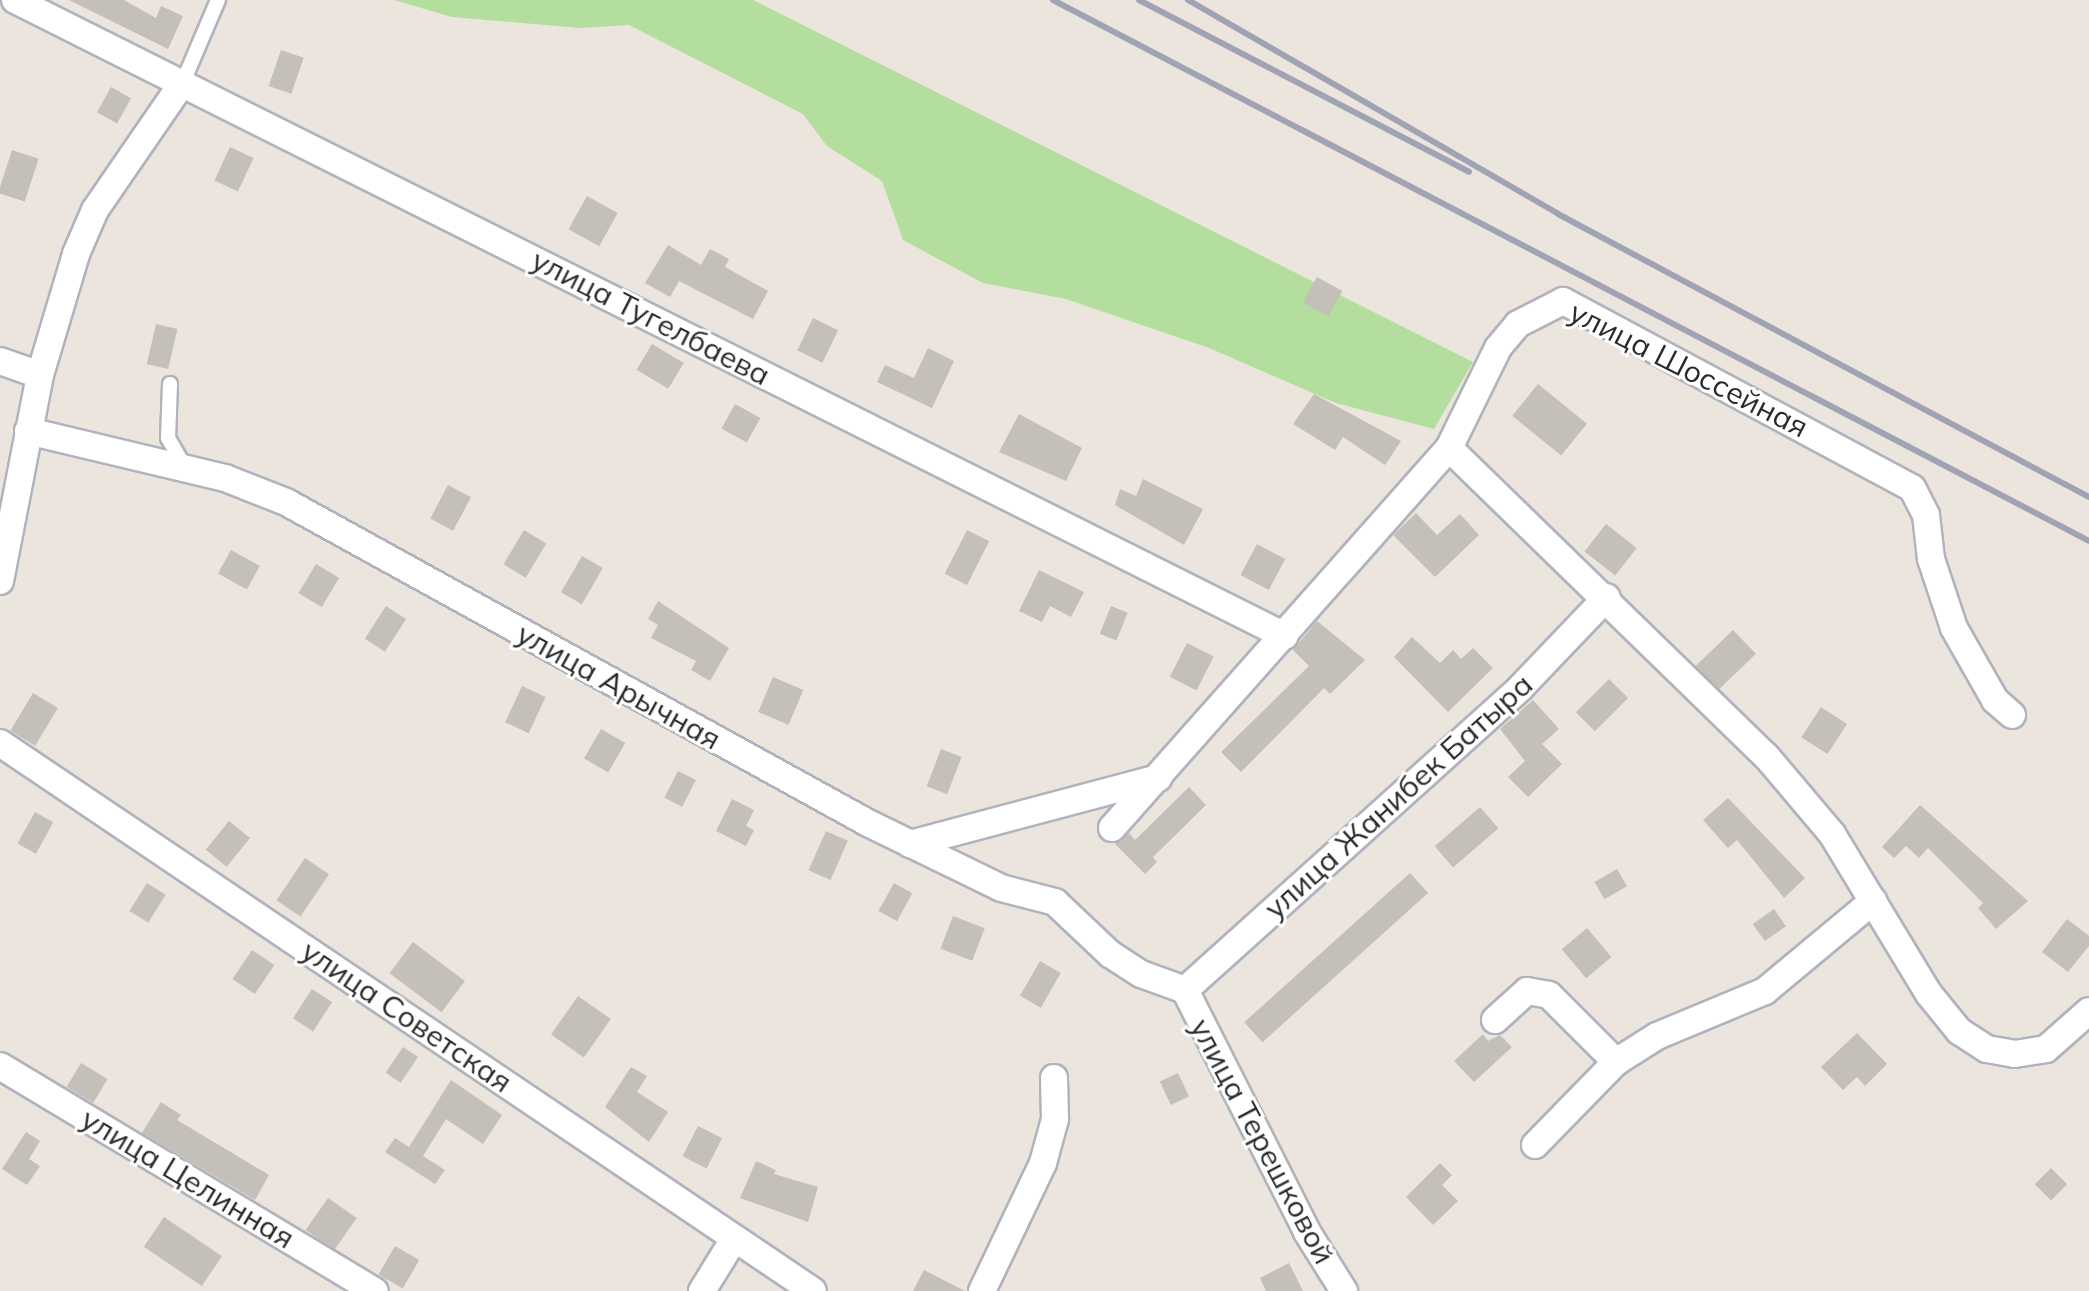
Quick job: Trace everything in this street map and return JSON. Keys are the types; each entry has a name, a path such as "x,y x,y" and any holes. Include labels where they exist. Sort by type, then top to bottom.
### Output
{"street":[{"name":"улица Тугелбаева","path":"15,0 1285,636"},
{"path":"0,581 40,375 76,254 95,210 183,82"},
{"name":"улица Шоссейная","path":"1449,448 1498,348 1518,324 1563,301 1912,488 1926,515 1931,559 1954,628 1995,700 2012,715"},
{"path":"0,361 40,375"},
{"name":"улица Арычная","path":"28,431 254,487 286,502 910,844 1001,888 1055,902 1110,954 1141,974 1185,990"},
{"path":"1112,828 1449,448 1607,597 1767,757 1832,834 1929,994 1959,1031 1987,1049 2015,1054 2046,1049 2089,1011"},
{"name":"улица Жанибек Батыра","path":"1185,990 1521,687 1607,597"},
{"name":"улица Советская","path":"0,743 813,1291"},
{"path":"910,844 1159,778"},
{"path":"1535,1145 1616,1062 1657,1036 1765,991 1873,901"},
{"name":"улица Терешковой","path":"1185,990 1307,1232 1344,1291"},
{"path":"1495,1020 1527,991 1549,995 1616,1062"},
{"name":"улица Целинная","path":"0,1066 375,1291"},
{"path":"982,1291 1043,1163 1055,1119 1054,1078"},
{"path":"702,1291 734,1239"}],"lane":[{"path":"183,82 218,0"},
{"path":"170,384 168,438 179,463 191,473"}],"green space":[{"path":"394,0 753,0 1473,362 1434,429 1336,403 1209,348 1066,299 983,283 903,240 882,181 827,146 803,114 629,25 580,28 452,17"}],"building":[{"path":"69,0 124,0 156,18 161,6 183,16 168,49"},
{"path":"281,50 304,58 291,94 269,86"},
{"path":"111,87 131,98 117,124 97,112"},
{"path":"230,147 254,158 238,192 214,181"},
{"path":"12,150 39,159 25,201 0,193"},
{"path":"587,196 618,213 599,246 569,229"},
{"path":"668,245 701,265 710,249 729,259 725,267 768,291 753,319 679,281 670,297 645,283"},
{"path":"1317,277 1342,291 1328,316 1303,302"},
{"path":"813,318 838,330 822,363 797,350"},
{"path":"156,324 177,329 168,369 147,364"},
{"path":"652,344 684,363 668,389 637,370"},
{"path":"928,348 954,361 932,408 877,382 885,365 914,378"},
{"path":"1538,384 1587,424 1561,456 1512,416"},
{"path":"1314,394 1401,441 1385,465 1343,437 1335,450 1293,424"},
{"path":"735,404 760,418 747,443 721,428"},
{"path":"1019,414 1082,448 1066,481 999,452"},
{"path":"1143,479 1203,509 1184,545 1115,505 1120,489 1136,496"},
{"path":"448,485 471,497 453,531 430,519"},
{"path":"1416,513 1437,535 1460,514 1479,535 1435,577 1393,535"},
{"path":"1606,524 1637,548 1615,576 1584,552"},
{"path":"524,530 546,543 526,578 503,564"},
{"path":"967,530 989,541 967,585 945,574"},
{"path":"1257,544 1285,559 1269,590 1241,575"},
{"path":"231,550 260,566 247,590 218,574"},
{"path":"582,556 603,568 582,604 561,592"},
{"path":"316,564 339,578 322,607 298,593"},
{"path":"1039,570 1084,592 1071,617 1050,606 1042,622 1019,611"},
{"path":"658,601 729,648 710,681 691,670 696,661 651,638 658,625 648,619"},
{"path":"386,606 406,619 385,652 365,639"},
{"path":"1111,606 1128,613 1116,641 1100,634"},
{"path":"1317,621 1365,660 1330,694 1324,688 1241,772 1221,752 1309,666 1293,650"},
{"path":"1733,630 1756,654 1719,690 1696,666"},
{"path":"1412,637 1440,663 1453,650 1461,659 1473,648 1493,668 1448,712 1394,657"},
{"path":"1187,643 1214,657 1196,690 1170,677"},
{"path":"773,677 803,690 789,725 758,712"},
{"path":"1609,679 1628,698 1595,731 1576,712"},
{"path":"522,686 546,697 529,733 505,722"},
{"path":"33,693 58,708 35,746 10,731"},
{"path":"1533,700 1559,729 1542,744 1562,764 1528,797 1508,777 1525,761 1500,729"},
{"path":"1821,707 1847,724 1827,754 1801,737"},
{"path":"601,729 625,743 608,772 584,758"},
{"path":"941,749 962,757 947,794 927,786"},
{"path":"678,771 696,780 682,807 664,798"},
{"path":"1189,787 1206,805 1153,857 1157,862 1145,874 1115,844 1129,833 1135,840"},
{"path":"1728,798 1805,878 1784,898 1737,840 1728,848 1703,820"},
{"path":"732,799 754,810 746,826 754,830 746,846 716,831"},
{"path":"1920,805 2028,901 1996,929 1978,908 1983,903 1928,848 1919,858 1906,846 1894,858 1882,847"},
{"path":"1480,807 1498,828 1453,867 1435,846"},
{"path":"35,812 53,822 36,854 18,843"},
{"path":"229,821 250,838 227,867 206,850"},
{"path":"826,831 848,841 830,880 809,870"},
{"path":"305,858 329,874 301,916 276,900"},
{"path":"1617,869 1627,886 1604,899 1594,882"},
{"path":"1410,873 1428,893 1262,1042 1244,1022"},
{"path":"147,883 166,895 148,923 130,911"},
{"path":"894,883 912,893 897,921 878,911"},
{"path":"1774,909 1786,926 1765,941 1753,924"},
{"path":"953,916 985,928 972,961 940,949"},
{"path":"2067,919 2089,936 2089,946 2068,972 2042,952"},
{"path":"1587,928 1611,957 1586,978 1562,949"},
{"path":"413,942 465,981 441,1012 390,973"},
{"path":"252,950 274,965 255,994 232,979"},
{"path":"1040,961 1061,973 1041,1008 1020,996"},
{"path":"312,989 332,1002 313,1031 293,1018"},
{"path":"578,996 611,1019 584,1057 551,1035"},
{"path":"1857,1033 1887,1064 1865,1086 1857,1077 1843,1090 1821,1067"},
{"path":"1483,1034 1488,1041 1500,1035 1512,1047 1474,1082 1454,1061"},
{"path":"403,1047 418,1057 401,1083 386,1073"},
{"path":"81,1063 108,1079 93,1103 67,1087"},
{"path":"631,1067 647,1076 637,1092 668,1112 649,1142 605,1107"},
{"path":"1178,1073 1189,1097 1171,1105 1160,1081"},
{"path":"451,1080 502,1115 483,1144 446,1119 423,1156 445,1170 435,1184 385,1152 395,1138 409,1147"},
{"path":"161,1102 181,1115 177,1120 269,1175 255,1200 142,1133"},
{"path":"698,1126 722,1138 707,1169 683,1156"},
{"path":"26,1132 40,1141 29,1159 40,1166 27,1185 2,1169"},
{"path":"756,1161 776,1170 774,1174 818,1187 808,1222 740,1198"},
{"path":"1440,1163 1452,1175 1442,1185 1458,1201 1433,1225 1406,1197"},
{"path":"2051,1168 2067,1184 2051,1201 2035,1184"},
{"path":"328,1198 357,1218 334,1250 306,1230"},
{"path":"164,1217 222,1256 202,1286 144,1247"},
{"path":"395,1246 419,1260 403,1289 378,1275"},
{"path":"1289,1263 1303,1291 1266,1291 1260,1278"},
{"path":"924,1270 965,1291 913,1291"}],"railway":[{"path":"1053,0 2089,541"},
{"path":"1139,0 1469,172"},
{"path":"1188,0 1558,214 2089,497"}]}
